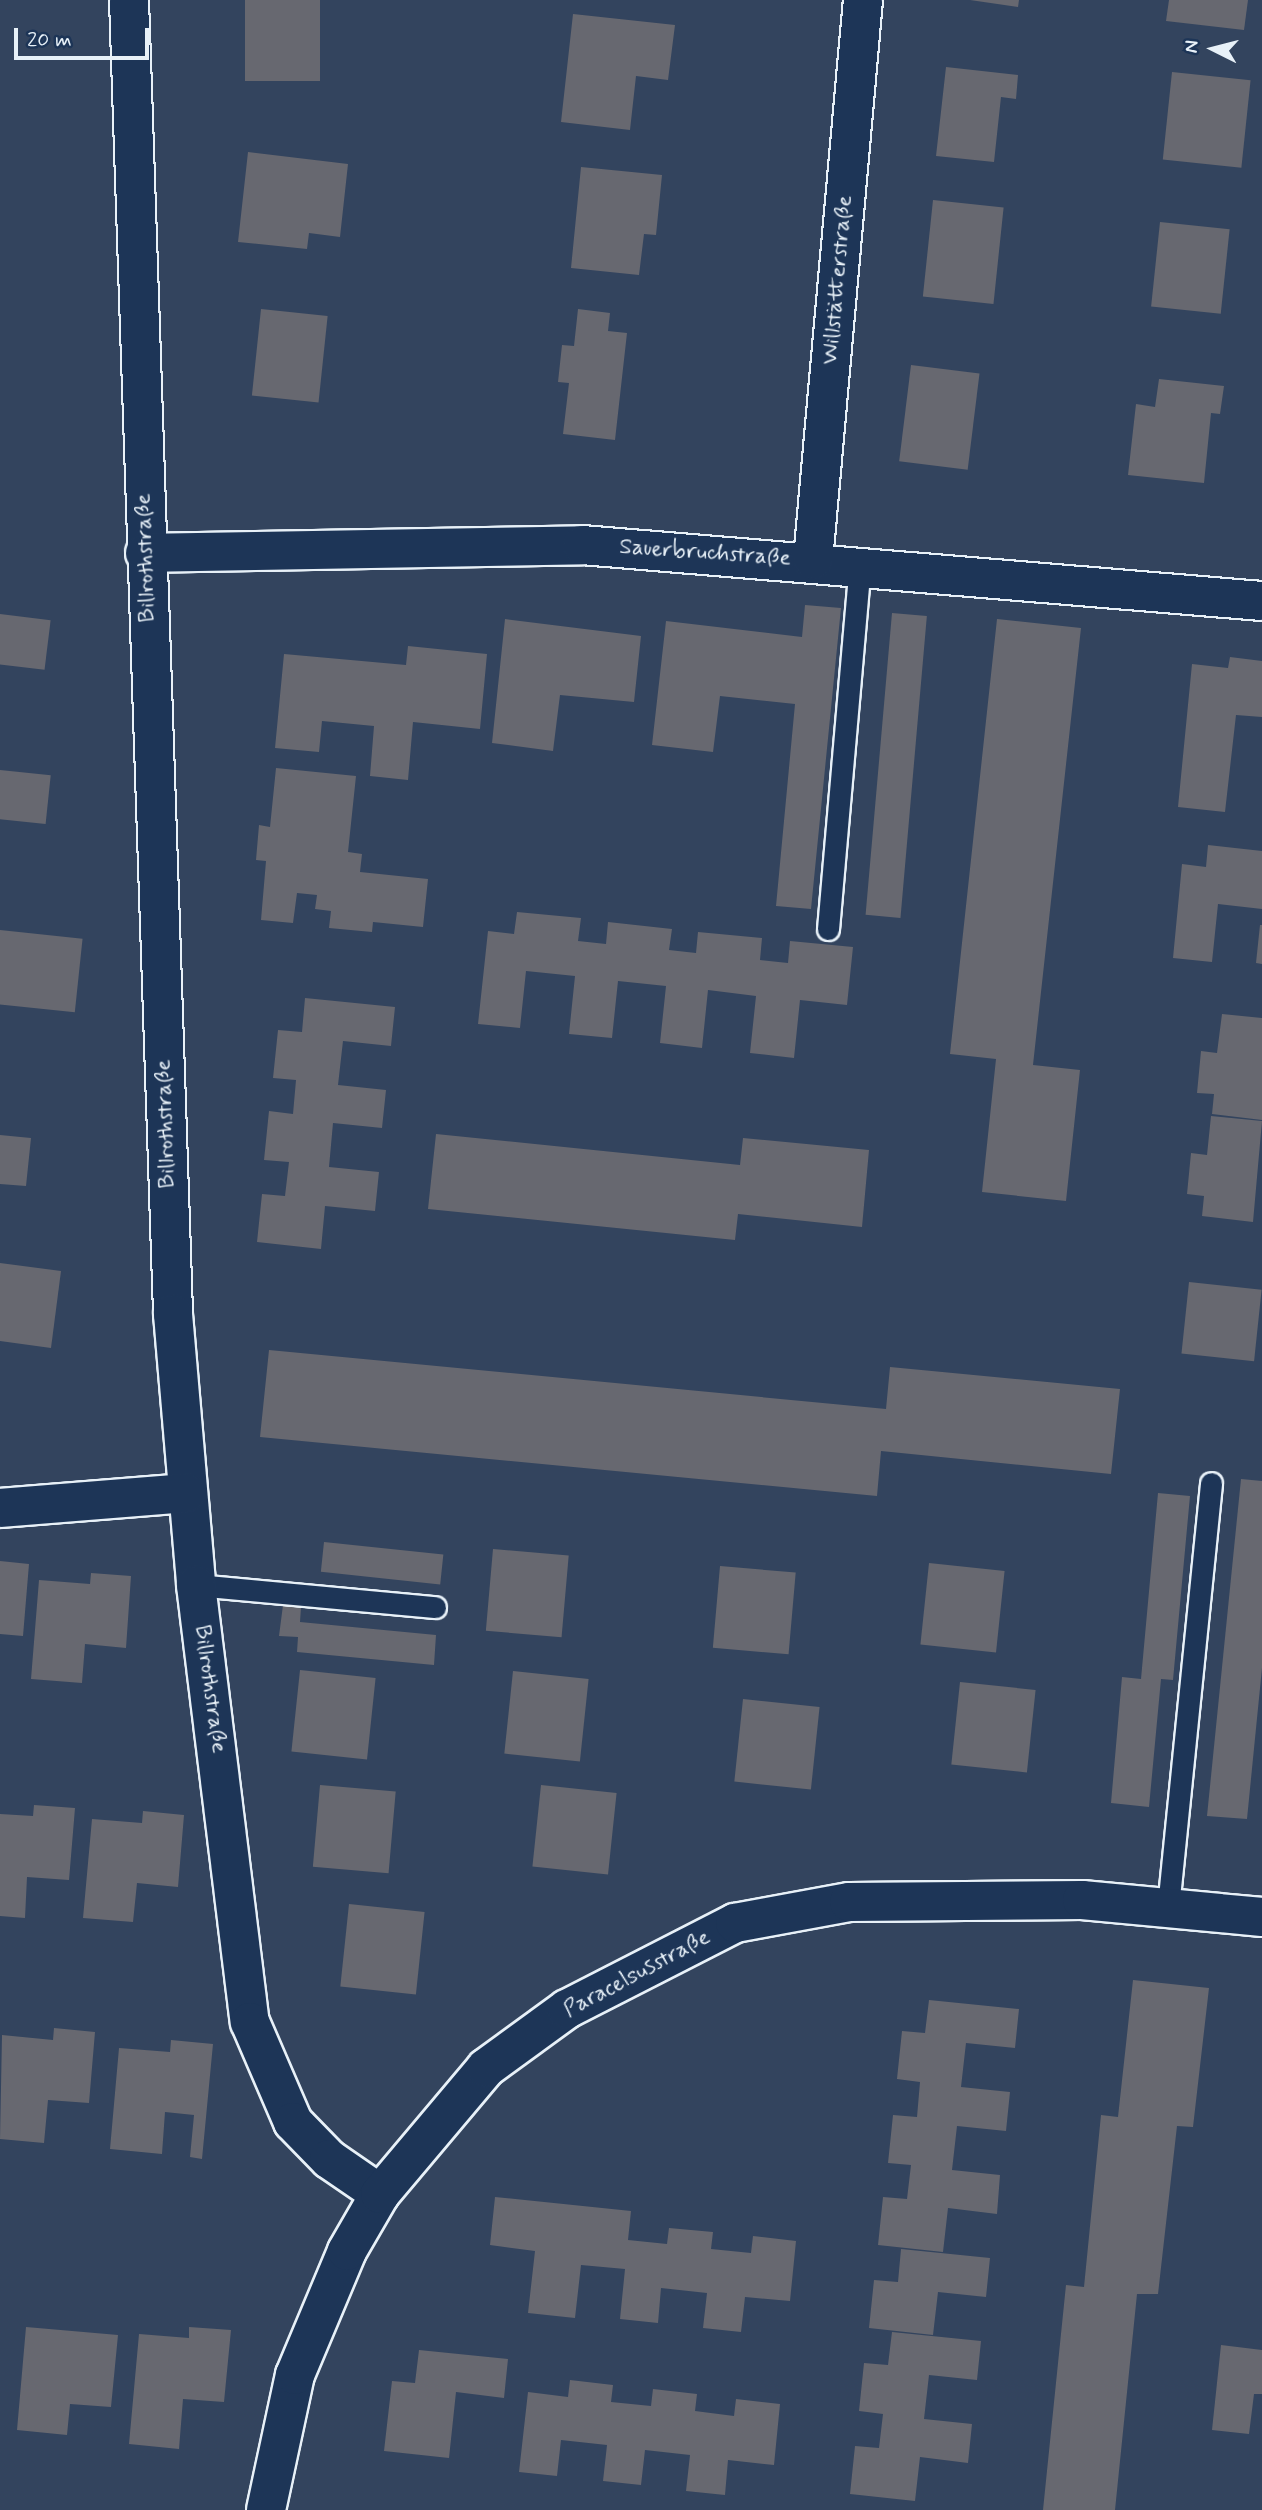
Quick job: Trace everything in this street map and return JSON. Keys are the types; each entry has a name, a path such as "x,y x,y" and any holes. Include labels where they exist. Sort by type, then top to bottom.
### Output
{"street":[{"name":"Billrothstraße","path":"130,0 145,553 173,1314 186,1493 196,1585 250,2022 293,2122 329,2159 380,2194"},
{"name":"Willstätterstraße","path":"813,560 863,0"},
{"name":"Sauerbruchstraße","path":"145,553 582,545 813,560 1262,601"},
{"path":"0,1508 186,1493"},
{"name":"Paracelsusstraße","path":"266,2510 295,2375 347,2251 380,2194 486,2068 588,1996 735,1923 863,1901 1082,1900 1262,1917"}],"lane":[{"path":"828,929 860,564"},
{"path":"1168,1908 1211,1483"},
{"path":"196,1585 435,1607"}],"building":[{"path":"245,0 320,0 320,81 245,81"},
{"path":"970,0 1019,0 1018,7"},
{"path":"1169,0 1248,0 1244,30 1166,21"},
{"path":"573,14 675,25 668,80 636,76 630,130 561,122"},
{"path":"946,67 1018,75 1016,99 1001,97 994,162 936,156"},
{"path":"1172,72 1251,80 1241,168 1163,160"},
{"path":"248,152 348,164 340,237 309,233 307,249 238,242"},
{"path":"581,167 662,175 656,235 644,234 639,275 571,268"},
{"path":"933,200 1004,207 993,304 923,296"},
{"path":"1160,222 1230,229 1221,314 1151,307"},
{"path":"261,309 328,316 319,403 252,396"},
{"path":"578,309 610,313 608,331 627,333 615,440 563,434 569,383 558,382 562,345 574,346"},
{"path":"911,365 979,373 968,470 899,461"},
{"path":"1159,379 1224,386 1220,414 1211,413 1204,483 1128,475 1136,404 1155,407"},
{"path":"805,605 841,608 811,909 776,906 795,704 720,696 713,752 652,745 666,621 802,637"},
{"path":"892,613 927,616 900,918 866,915"},
{"path":"0,614 51,620 45,670 0,664"},
{"path":"505,619 641,636 634,702 560,695 553,751 492,743"},
{"path":"997,619 1081,628 1033,1065 1080,1070 1066,1201 982,1192 996,1059 950,1054"},
{"path":"408,646 487,654 480,729 413,722 408,780 370,776 374,726 322,721 319,752 275,748 284,654 406,665"},
{"path":"1230,657 1262,661 1262,717 1236,715 1225,812 1178,807 1192,664 1228,668"},
{"path":"276,768 356,776 348,852 362,854 360,872 428,879 423,927 373,922 372,932 329,928 331,911 315,909 317,895 297,893 293,923 261,920 266,861 256,860 259,825 270,827"},
{"path":"0,770 51,775 46,824 0,819"},
{"path":"1208,845 1262,851 1262,909 1218,904 1212,962 1173,958 1182,864 1206,867"},
{"path":"517,912 581,918 578,941 606,944 608,922 672,929 669,950 696,953 698,932 762,938 760,960 788,963 790,941 853,947 847,1005 800,1000 794,1058 750,1053 756,996 708,990 702,1048 660,1043 666,986 618,981 612,1038 569,1034 575,976 526,971 520,1028 478,1024 488,931 514,934"},
{"path":"1262,925 1262,964 1256,963"},
{"path":"0,930 83,939 75,1012 0,1004"},
{"path":"305,998 395,1007 391,1046 343,1041 338,1085 386,1090 382,1128 333,1123 329,1167 379,1172 375,1211 325,1206 321,1249 257,1242 262,1194 285,1196 289,1162 264,1160 269,1111 293,1114 296,1080 273,1078 278,1030 302,1032"},
{"path":"1222,1014 1262,1018 1262,1120 1212,1114 1214,1094 1197,1093 1201,1051 1217,1053"},
{"path":"1211,1116 1262,1121 1253,1222 1202,1216 1204,1196 1187,1194 1191,1153 1207,1155"},
{"path":"436,1134 740,1165 743,1138 869,1150 862,1227 738,1214 735,1240 428,1209"},
{"path":"0,1135 31,1138 26,1186 0,1184"},
{"path":"0,1263 61,1271 51,1348 0,1341"},
{"path":"1189,1282 1262,1290 1254,1361 1181,1354"},
{"path":"269,1350 886,1409 890,1367 1120,1389 1111,1474 881,1451 877,1496 260,1437"},
{"path":"1241,1479 1262,1481 1262,1668 1247,1819 1207,1816"},
{"path":"1158,1493 1190,1496 1173,1680 1161,1679 1149,1807 1111,1803 1122,1677 1141,1679"},
{"path":"324,1542 443,1555 440,1584 321,1572"},
{"path":"493,1549 569,1556 562,1637 486,1631"},
{"path":"0,1561 29,1564 23,1636 0,1634"},
{"path":"929,1563 1005,1571 996,1652 920,1645"},
{"path":"720,1566 796,1573 789,1654 713,1648"},
{"path":"91,1573 131,1576 126,1648 85,1644 82,1683 31,1679 39,1580 90,1584"},
{"path":"283,1605 301,1607 300,1622 436,1635 434,1665 297,1652 298,1637 279,1636"},
{"path":"300,1670 376,1678 367,1759 291,1752"},
{"path":"513,1671 589,1679 580,1761 504,1754"},
{"path":"960,1682 1036,1690 1027,1772 951,1765"},
{"path":"743,1699 820,1707 811,1790 734,1782"},
{"path":"320,1785 396,1792 389,1873 313,1867"},
{"path":"541,1785 617,1793 608,1874 532,1867"},
{"path":"34,1805 75,1808 69,1880 27,1877 25,1918 0,1916 0,1814 33,1816"},
{"path":"143,1811 184,1815 178,1887 137,1883 133,1922 83,1918 92,1819 142,1823"},
{"path":"349,1904 425,1912 416,1994 340,1987"},
{"path":"1133,1980 1209,1988 1193,2127 1177,2126 1158,2294 1137,2294 1115,2510 1043,2510 1066,2285 1084,2287 1101,2115 1118,2117"},
{"path":"929,2000 1019,2009 1015,2048 966,2043 961,2087 1010,2092 1006,2131 957,2126 952,2170 1000,2175 997,2214 948,2208 943,2252 878,2245 883,2197 907,2199 911,2165 888,2163 893,2115 917,2117 920,2082 897,2079 902,2031 925,2033"},
{"path":"54,2028 95,2032 89,2103 48,2100 44,2143 0,2139 2,2035 53,2040"},
{"path":"171,2040 213,2044 202,2159 190,2157 194,2115 165,2112 162,2154 110,2149 119,2048 170,2052"},
{"path":"495,2197 631,2211 628,2240 667,2244 669,2228 713,2232 711,2249 751,2253 753,2236 796,2241 790,2301 745,2297 741,2332 703,2328 707,2293 661,2288 658,2323 620,2319 625,2269 581,2265 575,2318 528,2313 535,2251 490,2245"},
{"path":"901,2249 990,2258 986,2297 938,2292 933,2335 869,2328 874,2280 898,2282"},
{"path":"26,2327 118,2335 111,2407 70,2404 67,2435 17,2430"},
{"path":"189,2327 231,2330 224,2402 183,2399 179,2449 129,2444 139,2334 189,2338"},
{"path":"892,2332 981,2341 977,2380 929,2375 924,2419 972,2424 968,2463 920,2457 915,2501 850,2494 855,2446 879,2448 883,2414 859,2411 864,2363 888,2365"},
{"path":"1221,2345 1262,2350 1262,2394 1254,2394 1249,2434 1212,2430"},
{"path":"419,2350 508,2359 504,2398 456,2392 449,2458 384,2451 392,2381 415,2383"},
{"path":"570,2380 613,2385 611,2402 651,2406 653,2389 697,2394 695,2411 734,2416 736,2399 780,2404 774,2465 728,2460 725,2495 686,2491 690,2455 645,2450 641,2485 603,2481 607,2445 561,2440 557,2476 519,2472 528,2392 568,2397"}]}
